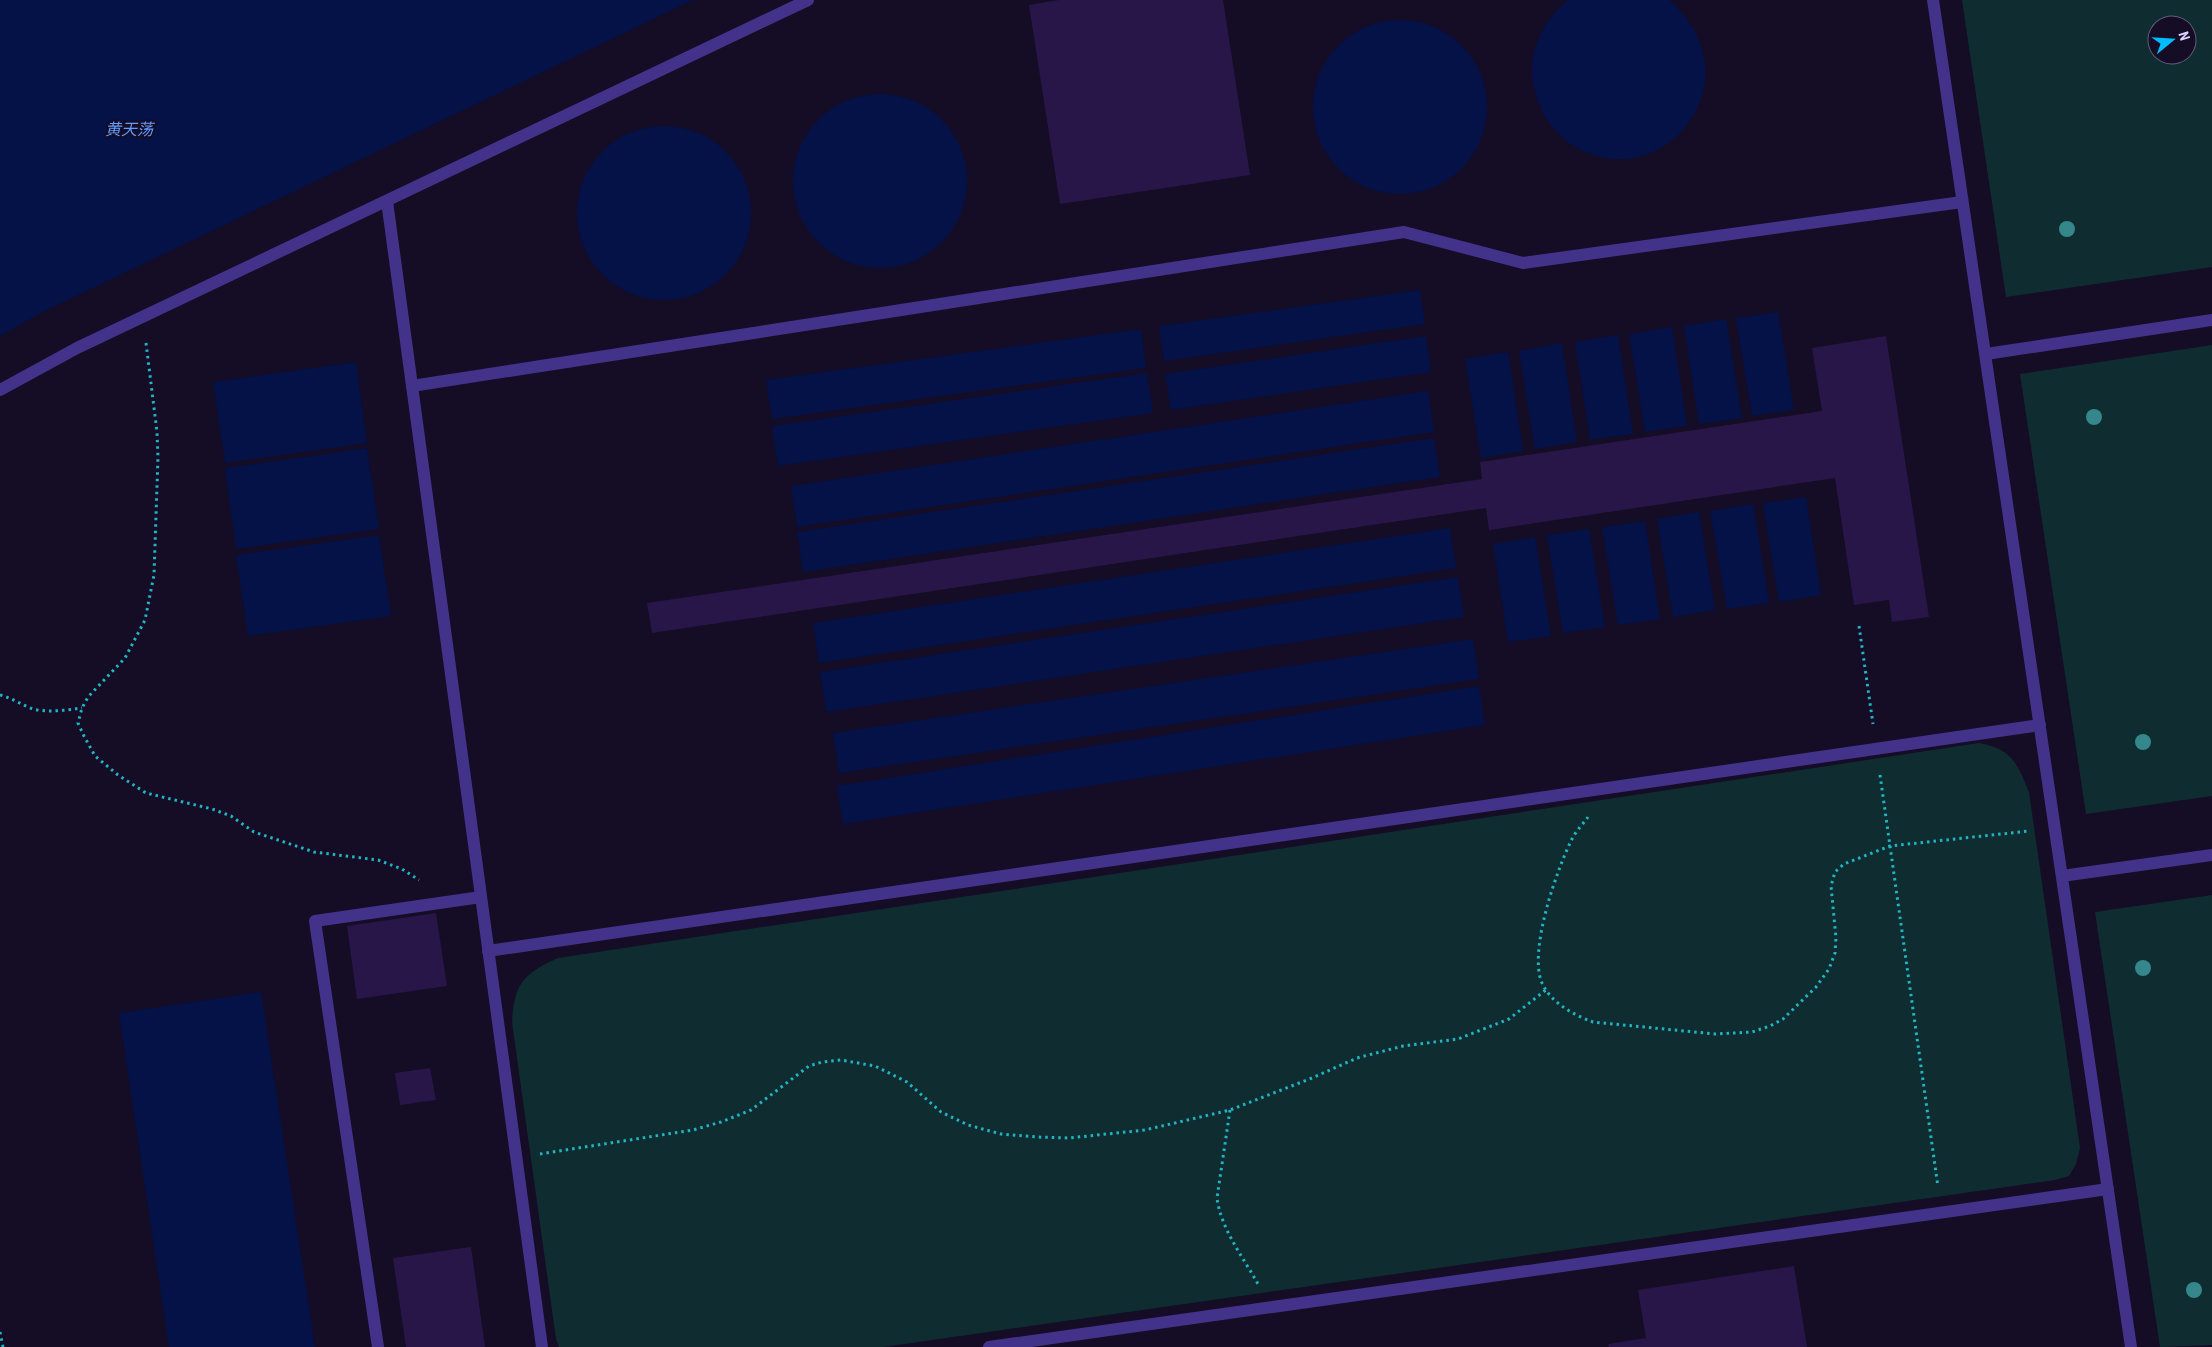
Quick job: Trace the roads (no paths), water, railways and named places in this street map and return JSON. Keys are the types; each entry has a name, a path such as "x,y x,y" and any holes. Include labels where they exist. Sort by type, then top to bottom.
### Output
{"street":[{"path":"0,390 77,348 808,0"},
{"path":"1932,0 1986,354 2131,1347"},
{"path":"387,201 542,1347"},
{"path":"412,386 1404,232 1522,263 1962,202"},
{"path":"1986,354 2212,320"},
{"path":"488,951 2040,725"},
{"path":"2062,876 2212,855"},
{"path":"378,1347 315,921 481,897"},
{"path":"989,1347 2108,1189"}],"water":[{"name":"黄天荡","path":"0,0 693,0 43,312 0,336"},
{"path":"1568,0 1669,0 1695,31 1705,64 1702,95 1688,123 1666,145 1638,157 1606,158 1572,145 1551,126 1535,93 1532,71 1533,59 1539,37 1545,26"},
{"path":"1409,20 1433,26 1448,34 1462,45 1473,59 1481,74 1486,90 1486,124 1481,140 1473,155 1462,169 1448,180 1433,188 1417,193 1391,194 1367,188 1352,180 1338,169 1327,155 1319,140 1314,124 1313,98 1319,74 1327,59 1338,45 1352,34 1367,26 1383,21"},
{"path":"889,94 913,100 929,108 942,119 953,132 961,148 966,164 966,198 961,214 953,230 942,243 929,254 905,265 889,268 871,268 855,265 831,254 807,230 794,198 793,172 796,156 807,132 831,108 863,95"},
{"path":"673,126 697,132 713,140 726,151 737,164 745,180 750,196 750,230 745,246 737,262 726,275 713,286 689,297 673,300 655,300 639,297 615,286 591,262 578,230 577,204 580,188 591,164 615,140 647,127"},
{"path":"1420,290 1425,324 1164,361 1159,326"},
{"path":"1778,312 1794,410 1752,416 1736,318"},
{"path":"1726,319 1742,418 1699,424 1684,326"},
{"path":"1672,327 1687,426 1645,432 1629,334"},
{"path":"1141,329 1146,368 772,419 766,380"},
{"path":"1618,335 1633,434 1590,440 1575,342"},
{"path":"1426,336 1431,372 1171,410 1165,374"},
{"path":"1562,343 1577,442 1535,449 1519,351"},
{"path":"1508,352 1523,451 1481,458 1465,359"},
{"path":"356,362 367,443 225,463 213,382"},
{"path":"1147,373 1153,413 778,466 772,426"},
{"path":"1428,391 1434,432 797,527 791,486"},
{"path":"1434,438 1440,477 803,572 797,532"},
{"path":"367,448 379,529 236,549 225,468"},
{"path":"1806,497 1821,595 1779,602 1763,503"},
{"path":"1753,504 1769,603 1727,609 1710,511"},
{"path":"1699,512 1715,610 1673,617 1657,519"},
{"path":"1645,521 1660,619 1618,625 1602,527"},
{"path":"1450,528 1456,568 819,663 813,623"},
{"path":"1589,529 1605,627 1563,633 1547,535"},
{"path":"379,535 391,616 248,636 236,555"},
{"path":"1535,537 1551,636 1508,642 1493,544"},
{"path":"1458,577 1464,617 826,712 820,672"},
{"path":"1473,639 1479,679 839,773 833,733"},
{"path":"1479,686 1485,725 843,824 837,786"},
{"path":"261,992 315,1347 169,1347 119,1013"}]}
